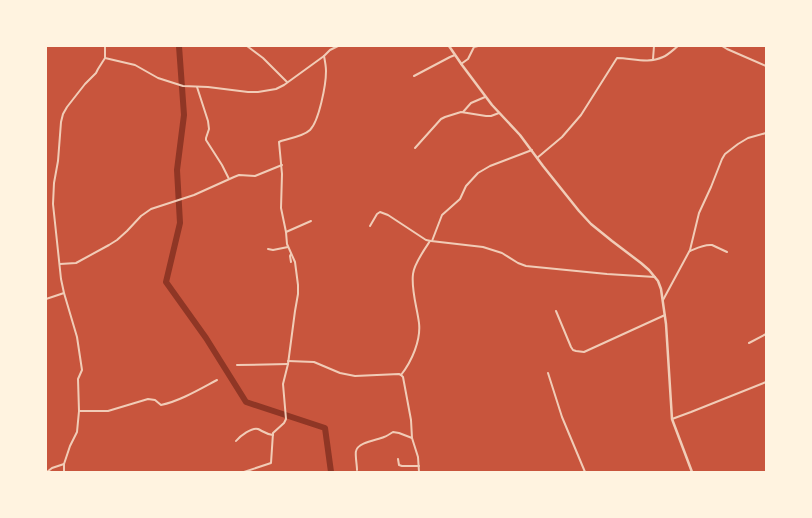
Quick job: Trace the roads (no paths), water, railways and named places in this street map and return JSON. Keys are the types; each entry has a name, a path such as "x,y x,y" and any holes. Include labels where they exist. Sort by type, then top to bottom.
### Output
{"street":[{"path":"64,472 64,464 70,446 76,435 79,411 78,379 82,370 79,343 64,293 53,204 54,183 58,161 60,122 67,107 85,84 96,73 105,58 105,46"},
{"path":"247,46 263,58 287,82"},
{"path":"105,58 135,65 158,78 178,85 258,92 276,89 324,56 330,50 338,46"},
{"path":"449,46 485,97 520,135 579,211 591,224 642,263 656,277 661,289 663,300 672,420 692,472"},
{"path":"461,64 468,59 474,47 478,46"},
{"path":"653,59 654,46"},
{"path":"537,158 562,137 581,115 617,58 645,60 664,57 678,46"},
{"path":"722,46 766,66"},
{"path":"414,76 455,55"},
{"path":"244,472 271,463 273,435 286,419 283,384 288,364 298,288 295,262 288,247 281,208 282,165 279,143 308,132 318,117 326,76 324,56"},
{"path":"197,87 210,129 206,140 229,179"},
{"path":"463,112 471,103 485,97"},
{"path":"415,148 441,119 452,114 463,112 491,116 499,113"},
{"path":"663,300 689,251 698,213 725,154 748,138 766,133"},
{"path":"401,375 408,365 415,350 419,327 413,286 413,272 431,241 442,214 460,199 466,186 478,173 490,166 532,150"},
{"path":"60,264 76,263 109,245 151,209 194,195 239,175 255,176 282,165"},
{"path":"370,226 377,214 380,212 388,215 422,238 431,241 483,246 502,253 526,266 656,277"},
{"path":"286,232 311,221"},
{"path":"689,251 712,244 727,252"},
{"path":"268,249 273,250 288,247"},
{"path":"291,254 291,262"},
{"path":"46,299 64,293"},
{"path":"556,311 571,347 573,350 579,352 584,352 603,344 664,315"},
{"path":"749,343 766,334"},
{"path":"288,361 314,362 340,373 355,376 401,375"},
{"path":"237,365 288,364"},
{"path":"548,373 564,422 586,472"},
{"path":"401,375 403,377 411,420 412,438 418,457 419,472"},
{"path":"79,411 108,410 148,399 155,400 160,405 167,404 217,380"},
{"path":"672,420 766,382"},
{"path":"236,441 255,428 266,434 273,435"},
{"path":"357,470 356,451 361,445 393,432 412,438"},
{"path":"398,459 399,465 418,466"},
{"path":"47,472 52,468 64,464"}],"waterway":[{"path":"179,46 184,115 177,170 180,223 166,282 206,338 246,402 325,428 331,472"}]}
